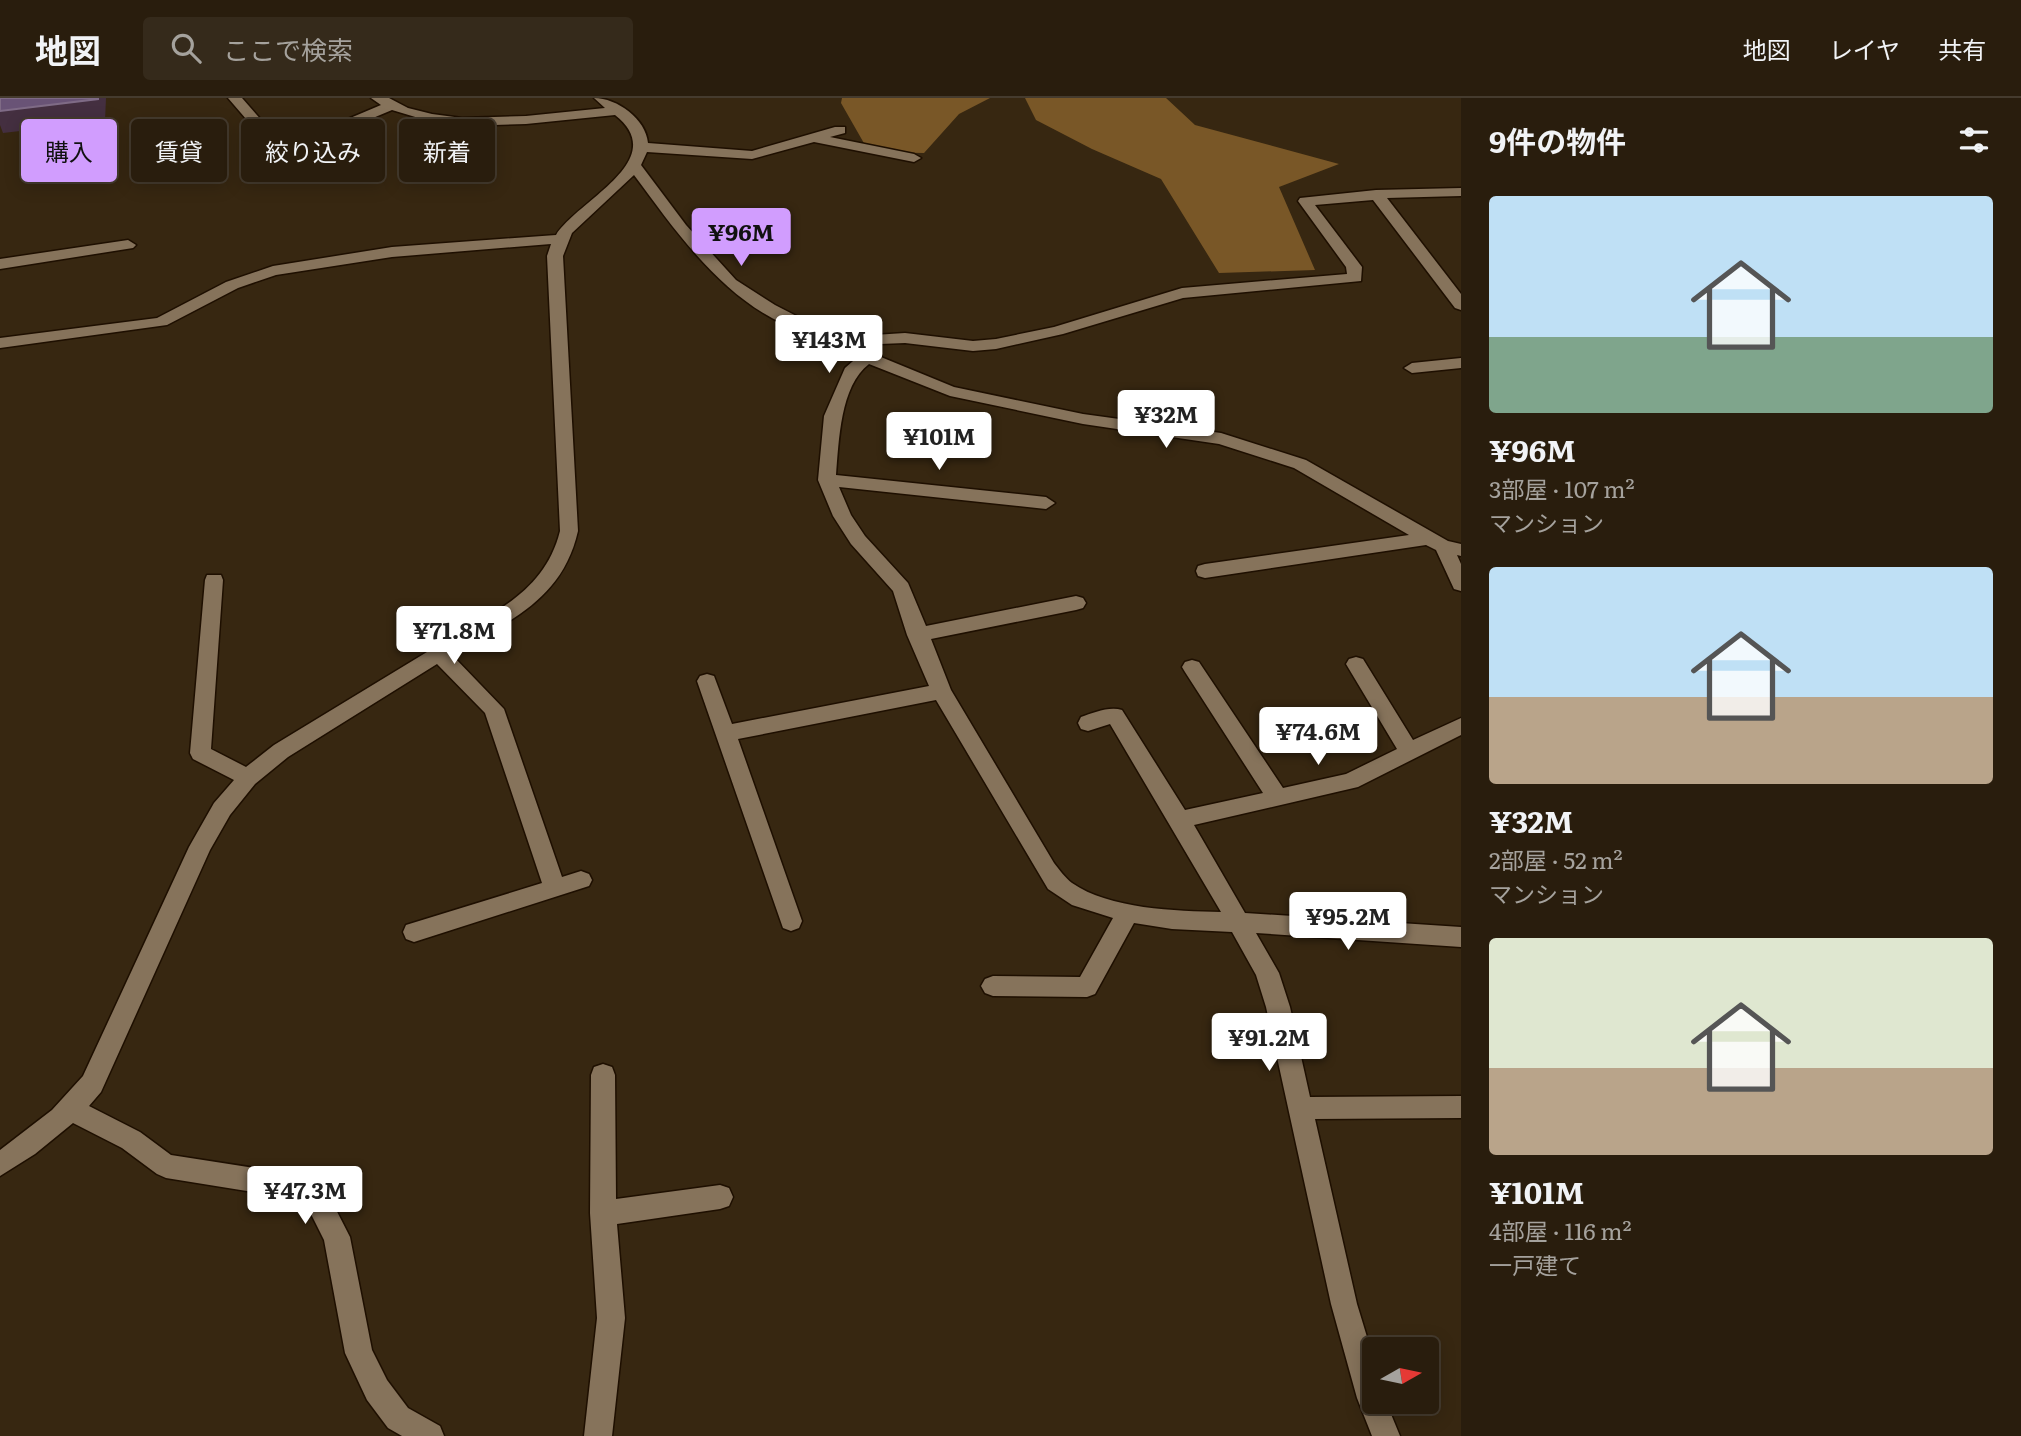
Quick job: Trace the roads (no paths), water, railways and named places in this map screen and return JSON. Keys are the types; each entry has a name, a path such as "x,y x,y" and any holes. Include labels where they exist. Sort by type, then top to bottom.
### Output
{"street":[{"path":"235,98 282,152 384,102 429,118 491,122 616,111"},
{"path":"0,1164 51,1129 72,1110 92,1084 200,847 222,809 248,778 281,751 533,596 565,552 569,531 555,256 561,239 569,228 626,176 637,155 641,136 635,127 601,98"},
{"path":"637,155 752,155 841,130"},
{"path":"813,138 914,158"},
{"path":"637,155 681,228 730,283 769,308 810,329 874,340 905,338 973,346 996,344 1056,331 1182,293 1355,278 1354,267 1305,201 1423,191 1461,192"},
{"path":"1376,194 1461,304"},
{"path":"0,343 161,322 232,285 273,271 392,252 561,239"},
{"path":"0,264 128,245"},
{"path":"874,340 867,357 853,368 833,416 827,480 842,516 858,540 901,589 941,691 1046,869 1062,889 1085,900 1128,912 1205,923 1237,922 1461,937"},
{"path":"867,357 950,391 1083,419 1221,439 1300,464 1444,545 1461,584"},
{"path":"1412,368 1461,363"},
{"path":"827,480 1046,503"},
{"path":"1205,571 1444,545"},
{"path":"214,580 200,753 248,778"},
{"path":"918,635 1076,603"},
{"path":"438,652 494,709 555,889"},
{"path":"1356,664 1409,751"},
{"path":"1192,667 1278,798"},
{"path":"707,681 791,921"},
{"path":"724,734 941,691"},
{"path":"1088,723 1115,715 1180,820 1267,973 1278,1007 1344,1304 1371,1398 1386,1436"},
{"path":"1180,820 1351,781 1461,726"},
{"path":"414,932 581,880"},
{"path":"993,986 1087,987 1128,912"},
{"path":"598,1436 611,1318 603,1213 603,1075"},
{"path":"1299,1108 1461,1107"},
{"path":"72,1110 131,1140 166,1166 281,1184 319,1203 337,1237 359,1353 398,1427 430,1436"},
{"path":"603,1213 720,1197"}]}
